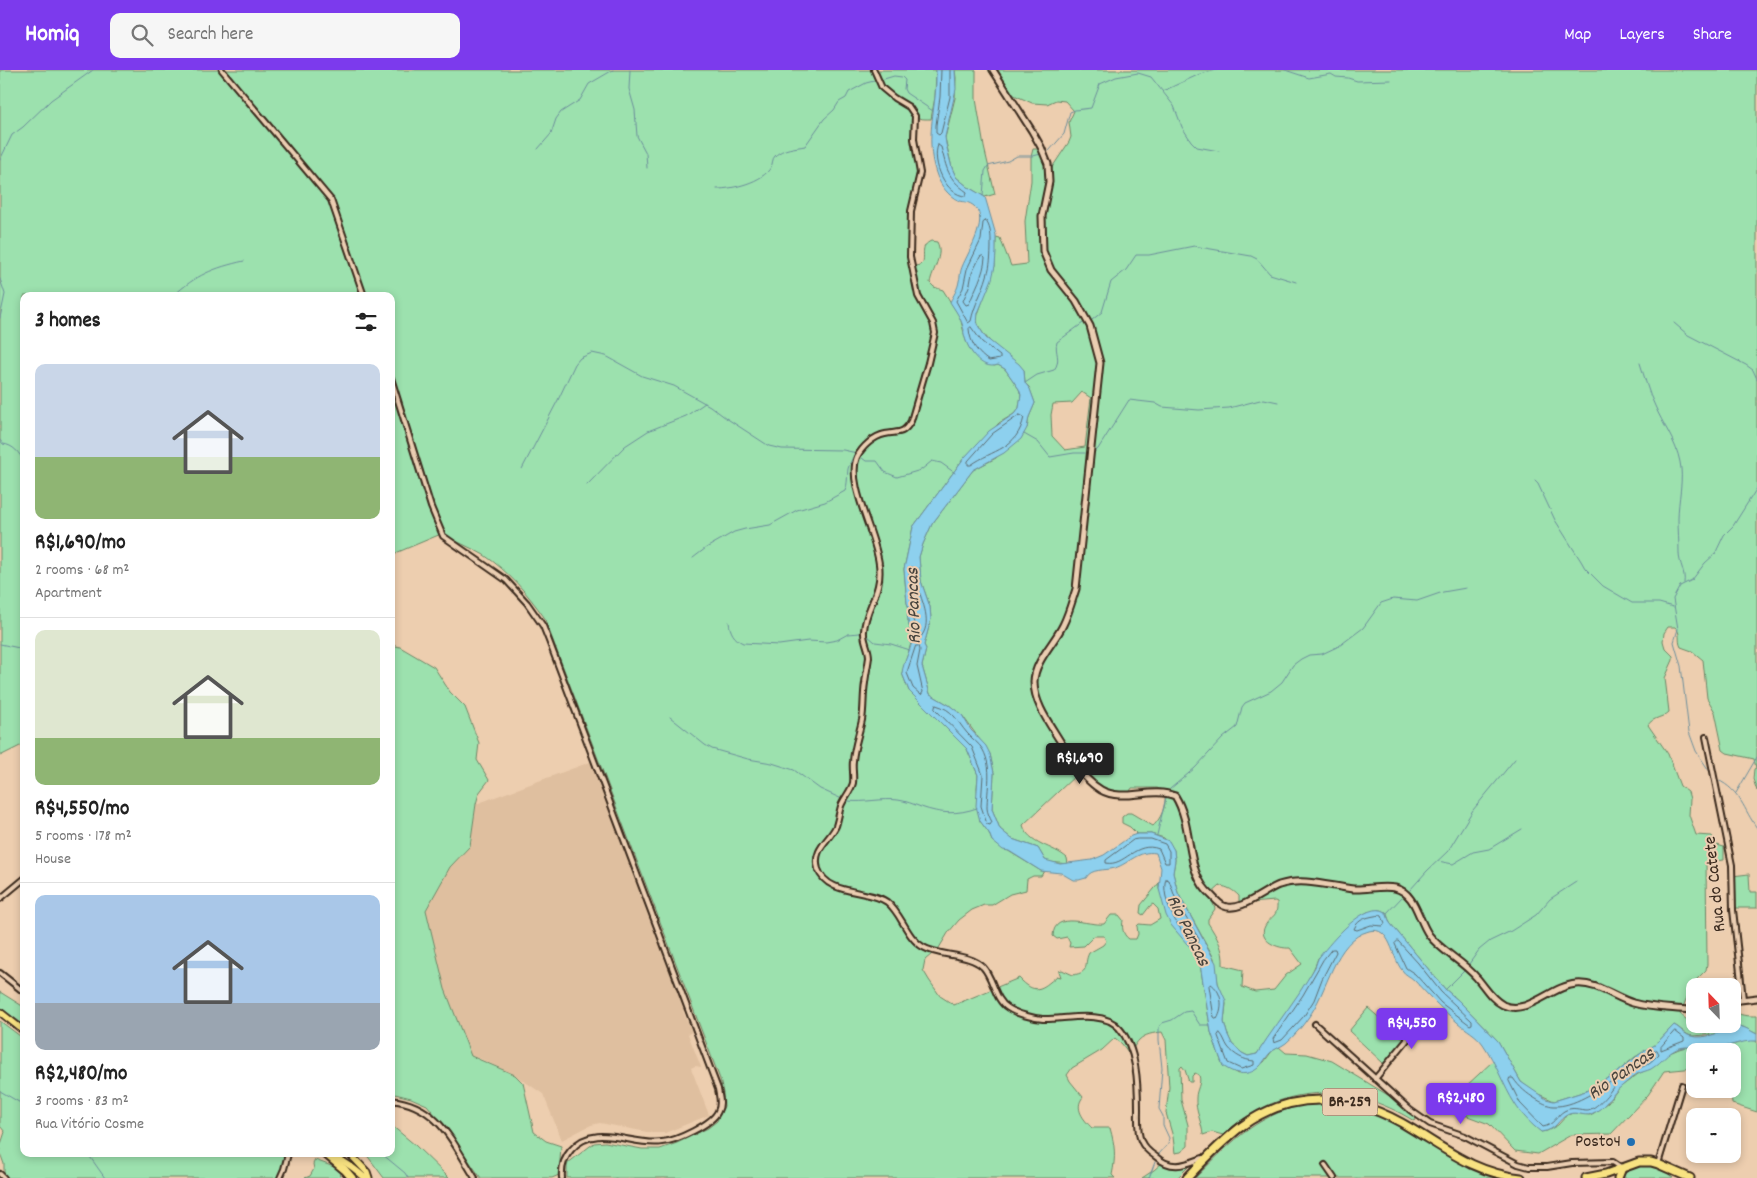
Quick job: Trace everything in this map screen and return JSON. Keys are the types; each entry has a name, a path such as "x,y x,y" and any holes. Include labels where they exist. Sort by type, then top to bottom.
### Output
{"highway":[{"name":"BR-259","path":"1187,1178 1243,1126 1273,1109 1300,1102 1334,1100 1378,1110 1402,1122 1460,1159 1494,1174 1521,1178"},
{"path":"329,1157 352,1178"},
{"path":"1586,1178 1639,1162 1658,1164 1690,1178"},
{"path":"1618,1178 1622,1168"},
{"path":"1671,1169 1676,1178"}],"main road":[{"path":"0,1012 20,1028"},
{"path":"338,1157 367,1176"},
{"path":"352,1157 367,1176"}],"street":[{"path":"222,70 331,200 363,292"},
{"path":"874,70 882,88 909,107 915,116 914,140 920,173 911,211 910,257 918,296 933,323 935,333 911,421 907,428 900,432 882,434 870,442 857,458 854,468 857,489 877,551 880,577 864,631 868,659 862,720 853,761 852,787 840,807 834,830 822,845 818,868 823,876 847,891 874,895 887,902 898,914 918,944 925,949 964,959 983,968 1001,1001 1009,1009 1042,1019 1083,1016 1114,1024 1122,1032 1136,1066 1138,1130 1146,1149 1164,1164 1170,1166 1184,1165 1208,1157"},
{"path":"993,70 1032,131 1048,164 1049,182 1042,216 1043,252 1051,270 1076,301 1090,326 1100,363 1076,589 1072,605 1063,626 1047,650 1034,681 1042,710 1072,761 1100,790 1113,794 1126,795 1159,792 1175,796 1184,816 1192,862 1197,877 1204,889 1224,906 1231,907 1248,902 1278,886 1292,882 1311,882 1354,889 1394,888 1402,891 1409,897 1429,935 1476,976 1489,994 1501,1004 1510,1007 1521,1007 1558,989 1578,983 1592,985 1617,997 1647,1006 1686,1010"},
{"path":"395,391 442,536 506,580 527,603 543,626 718,1089 719,1109 715,1117 708,1122 662,1143 610,1136 594,1136 572,1147 562,1165 562,1178"},
{"name":"Rua do Catete","path":"1706,736 1730,856 1733,910 1743,999"},
{"path":"0,899 20,882"},
{"path":"0,973 20,989"},
{"path":"1743,999 1757,998"},
{"path":"1375,1079 1408,1038 1407,1034 1392,1020"},
{"path":"1315,1024 1410,1110 1430,1124 1475,1140 1518,1164 1529,1167 1613,1162 1622,1168"},
{"path":"1658,1164 1682,1085"},
{"path":"395,1101 414,1104 428,1112 448,1134 475,1178"},
{"path":"280,1178 287,1157"},
{"path":"1325,1165 1334,1178"},
{"path":"0,1174 4,1178"}],"shaded area":[{"path":"593,761 687,1009 683,1011 692,1032 688,1034 701,1067 695,1066 691,1068 709,1115 665,1133 652,1133 600,1123 591,1125 562,1140 543,1094 515,1075 471,1056 445,989 426,910 450,867 470,846 476,804"}],"green space":[{"path":"0,70 936,70 935,97 931,119 922,119 912,111 911,137 917,172 909,208 910,267 920,265 923,262 925,245 931,241 937,242 939,252 930,283 934,287 943,290 960,317 966,341 973,354 994,366 998,365 1005,369 1021,395 1019,408 1014,414 999,423 964,458 913,527 904,569 909,608 908,620 912,640 902,673 909,691 967,749 978,775 977,788 980,821 989,833 992,841 1044,871 1041,876 1033,876 1027,879 1026,890 1010,894 992,905 984,905 972,910 959,920 939,948 925,960 923,970 940,996 954,1005 1019,978 1029,987 1038,989 1047,985 1057,976 1061,977 1059,971 1062,970 1073,975 1079,974 1086,967 1089,953 1103,945 1106,941 1104,936 1094,936 1084,946 1069,947 1070,943 1067,937 1057,939 1053,936 1055,928 1059,923 1073,921 1104,924 1111,915 1119,915 1123,920 1125,935 1129,939 1136,939 1138,934 1137,926 1139,924 1150,925 1160,919 1158,909 1153,904 1143,915 1140,913 1141,905 1159,883 1159,889 1182,937 1196,951 1199,958 1211,1032 1223,1066 1238,1074 1264,1062 1272,1051 1279,1047 1286,1053 1307,1054 1332,1061 1419,1114 1414,1121 1390,1108 1365,1099 1340,1094 1316,1094 1292,1097 1268,1105 1245,1118 1223,1135 1212,1132 1203,1135 1196,1103 1200,1081 1199,1075 1195,1073 1192,1076 1192,1082 1189,1082 1182,1066 1180,1068 1181,1100 1188,1125 1188,1146 1181,1152 1175,1153 1173,1137 1166,1113 1169,1087 1166,1040 1162,1032 1144,1036 1128,1052 1115,1038 1102,1050 1072,1068 1067,1075 1083,1097 1079,1105 1086,1121 1092,1128 1110,1128 1114,1151 1112,1175 1115,1178 567,1178 568,1163 594,1143 605,1142 642,1149 660,1149 708,1128 717,1121 724,1106 723,1093 720,1079 544,617 517,583 493,561 479,552 441,534 395,553 395,292 20,292 20,746 0,756"},
{"path":"955,70 976,70 976,99 984,147 995,194 985,197 956,177 952,168 945,138 955,98"},
{"path":"988,70 1757,70 1757,791 1753,779 1754,769 1756,768 1754,759 1727,753 1723,750 1715,712 1707,698 1703,660 1692,651 1681,647 1675,627 1668,627 1664,633 1663,641 1665,648 1673,656 1665,678 1669,712 1653,720 1648,725 1668,754 1680,786 1688,792 1690,799 1689,815 1696,835 1712,836 1717,845 1724,847 1724,860 1706,862 1706,970 1698,978 1686,978 1686,1000 1680,1014 1686,1019 1686,1033 1720,1033 1693,1036 1688,1035 1674,1025 1655,1045 1635,1057 1616,1073 1586,1091 1554,1101 1534,1092 1521,1082 1498,1041 1445,989 1390,923 1386,912 1381,910 1367,912 1318,958 1307,982 1257,1054 1248,1056 1232,1044 1227,1033 1224,1022 1226,1004 1218,983 1214,958 1178,893 1173,873 1174,850 1164,838 1151,834 1137,834 1130,827 1122,823 1122,817 1127,813 1131,813 1153,826 1164,809 1165,799 1162,790 1157,788 1132,788 1128,794 1102,791 1077,774 1023,825 1030,836 1036,841 1067,858 1068,864 1045,860 1038,848 1012,839 1000,829 992,809 994,773 990,754 962,715 930,694 922,666 926,649 924,645 931,619 930,607 921,581 919,557 932,524 973,470 996,458 1027,428 1035,403 1029,387 1025,383 1024,370 988,339 978,324 977,317 995,266 996,237 1000,238 1011,266 1027,264 1025,221 1031,181 1033,149 1041,149 1049,172 1071,137 1069,122 1074,111 1065,101 1056,100 1047,104 1032,103 1003,90","holes":["1082,392 1091,398 1085,447 1065,450 1052,436 1051,415 1053,404 1072,403","1220,886 1228,888 1239,896 1239,904 1277,902 1274,916 1267,922 1263,931 1264,936 1270,943 1290,948 1302,964 1286,975 1274,990 1255,992 1242,987 1243,970 1223,965 1219,943 1208,923 1208,919 1215,909 1210,895"]},
{"path":"395,646 434,667 450,692 465,707 479,743 477,760 489,780 479,793 470,846 450,867 426,910 445,989 471,1056 515,1075 523,1083 534,1132 546,1141 561,1146 559,1175 552,1178 481,1178 446,1128 427,1105 395,1094"},
{"path":"1749,874 1750,892 1757,892 1757,908 1734,908 1732,876"},
{"path":"0,992 20,1004 20,1022 0,1007"},
{"path":"1368,1008 1404,1039 1384,1064 1349,1031"},
{"path":"1741,1015 1757,1016 1757,1034 1741,1027"},
{"path":"0,1021 20,1036 20,1157 287,1157 287,1160 281,1172 283,1178 4,1178 4,1164 0,1147 5,1132 0,1126"},
{"path":"1749,1040 1757,1041 1757,1112 1732,1104 1732,1098 1741,1098 1741,1043 1738,1043"},
{"path":"1686,1047 1686,1069 1664,1071 1648,1095 1611,1134 1571,1135 1538,1154 1515,1151 1489,1124 1446,1108 1493,1061 1526,1117 1541,1132 1547,1131 1558,1125 1567,1115 1574,1113 1590,1115 1594,1113 1608,1102 1619,1088 1638,1074 1651,1068 1665,1055"},
{"path":"1317,1102 1354,1105 1402,1124 1464,1163 1488,1175 1499,1178 1195,1178 1236,1139 1263,1120 1296,1107"},
{"path":"395,1128 449,1178 384,1178 368,1157 395,1157"},
{"path":"315,1160 334,1167 341,1172 340,1178 305,1178 310,1176 314,1169 313,1164"},
{"path":"1162,1163 1169,1166 1188,1167 1177,1178 1142,1178"},
{"path":"1650,1166 1662,1168 1673,1178 1622,1178 1627,1171 1634,1168"}],"water":[{"name":"Rio Pancas","path":"936,70 955,70 956,89 945,137 946,144 956,177 985,197 996,235 995,266 992,279 978,313 977,324 986,338 1024,370 1025,383 1030,389 1035,403 1027,428 1021,439 1004,453 973,470 932,524 919,557 921,581 930,607 931,619 924,645 926,649 922,666 930,694 962,715 971,730 986,746 990,754 994,773 992,809 1000,829 1012,839 1038,848 1045,860 1060,864 1092,860 1104,855 1131,836 1137,834 1151,834 1169,841 1174,850 1173,873 1178,893 1216,963 1218,983 1226,1001 1224,1022 1227,1033 1232,1044 1248,1056 1257,1054 1299,993 1319,957 1340,932 1369,911 1378,910 1386,912 1390,923 1445,989 1498,1041 1521,1082 1546,1099 1554,1101 1586,1091 1616,1073 1645,1050 1655,1045 1674,1025 1687,1034 1697,1037 1719,1033 1741,1033 1741,1026 1757,1034 1757,1041 1740,1043 1686,1043 1686,1047 1676,1049 1651,1069 1633,1077 1618,1089 1596,1112 1588,1115 1569,1114 1551,1129 1541,1132 1517,1108 1488,1051 1480,1041 1445,1012 1414,980 1403,972 1390,944 1382,933 1369,931 1357,936 1340,956 1315,1007 1292,1037 1273,1050 1254,1071 1236,1073 1223,1066 1211,1032 1199,958 1196,951 1187,944 1171,925 1166,915 1159,889 1161,868 1156,853 1144,853 1115,868 1095,871 1086,878 1073,880 1061,873 1041,871 1009,851 1003,850 992,841 989,833 980,821 976,806 978,775 967,749 909,691 902,673 912,639 908,620 909,608 904,569 913,527 964,458 989,431 1014,414 1019,408 1021,395 1005,369 998,365 986,365 972,352 968,346 961,320 950,302 958,287 961,270 975,238 980,220 974,206 956,199 948,193 939,181 936,173 931,144"}],"waterway":[{"path":"0,160 12,135 51,100 93,70"},
{"path":"538,149 551,134 556,119 561,112 580,100 589,84 613,70"},
{"path":"630,70 629,89 635,110 637,136 646,153 647,168"},
{"path":"1163,91 1200,74 1217,70"},
{"path":"1285,70 1309,78 1331,74 1336,77 1357,81 1391,80"},
{"path":"1049,151 1064,134 1070,112 1091,108 1100,84 1116,77 1138,73 1151,77 1174,106 1182,127 1197,147 1219,151"},
{"path":"884,79 894,76 902,77 905,80 904,89 906,93 933,111"},
{"path":"717,189 747,184 761,177 771,167 774,157 778,153 805,146 824,119 834,110 839,102 846,98 849,92 874,81"},
{"path":"983,196 985,171 988,166 1008,161 1017,156 1041,154"},
{"path":"1092,320 1102,312 1111,282 1126,270 1136,255 1149,255 1194,246 1251,256 1257,259 1270,274 1296,282"},
{"path":"178,292 206,273 223,266 244,261"},
{"path":"0,279 5,294 0,318"},
{"path":"1025,383 1037,375 1054,370 1058,359 1057,342 1083,323"},
{"path":"1674,323 1688,335 1746,365 1753,370 1757,379"},
{"path":"522,469 575,364 580,358 592,353 606,356 642,376 674,386 710,406 769,446 782,449 843,450 857,453"},
{"path":"1640,363 1650,395 1672,440 1680,462 1679,553 1684,583"},
{"path":"1094,452 1098,449 1129,400 1155,403 1162,407 1199,410 1229,408 1264,399 1278,402"},
{"path":"587,485 625,446 648,431 686,416 705,403"},
{"path":"1024,434 1038,442 1050,457 1085,453"},
{"path":"0,440 3,444 16,450 20,456"},
{"path":"693,558 734,532 770,525 797,510 825,502 845,491 849,465 855,453"},
{"path":"862,458 866,461 877,461 885,472 897,477 921,470 932,461 941,463 955,473"},
{"path":"1535,481 1555,520 1585,568 1603,586 1632,603 1659,603 1673,607"},
{"path":"1712,775 1696,751 1689,732 1681,666 1674,642 1678,629 1673,599 1680,586 1692,580 1705,563 1715,554 1724,535 1733,526 1757,488"},
{"path":"1170,789 1195,768 1223,738 1237,727 1242,707 1245,703 1271,691 1282,682 1293,665 1301,659 1309,655 1322,654 1339,646 1363,628 1381,603 1393,599 1417,601 1443,592 1466,588"},
{"path":"729,622 733,635 743,643 779,645 808,641 826,642 837,640 848,634 860,633"},
{"name":"Rio Pancas","path":"868,636 875,642 891,644 910,650"},
{"path":"0,644 20,648"},
{"path":"670,717 712,749 794,770 820,789 842,799"},
{"path":"1736,793 1757,757"},
{"path":"1410,890 1448,851 1473,810 1515,759"},
{"path":"1718,780 1726,784 1737,795 1757,828"},
{"path":"1157,835 1166,797"},
{"path":"848,801 898,800 949,813 977,808"},
{"path":"1438,861 1453,864 1473,852 1489,849 1522,829"},
{"path":"1469,964 1479,950 1490,941 1511,931 1536,915 1550,899 1576,882"},
{"path":"1386,914 1403,896"},
{"path":"1445,990 1464,971"},
{"path":"1158,1155 1168,1144 1169,1138 1159,1109 1162,1068 1159,1027 1162,1023 1172,1020 1184,1012 1191,1011 1200,1025 1210,1025"},
{"path":"0,1091 20,1103"},
{"path":"90,1157 105,1178"},
{"path":"386,1157 405,1173 408,1178"},
{"path":"1149,1178 1155,1162"}],"place":[{"name":"Posto4","path":"1631,1142"}]}
